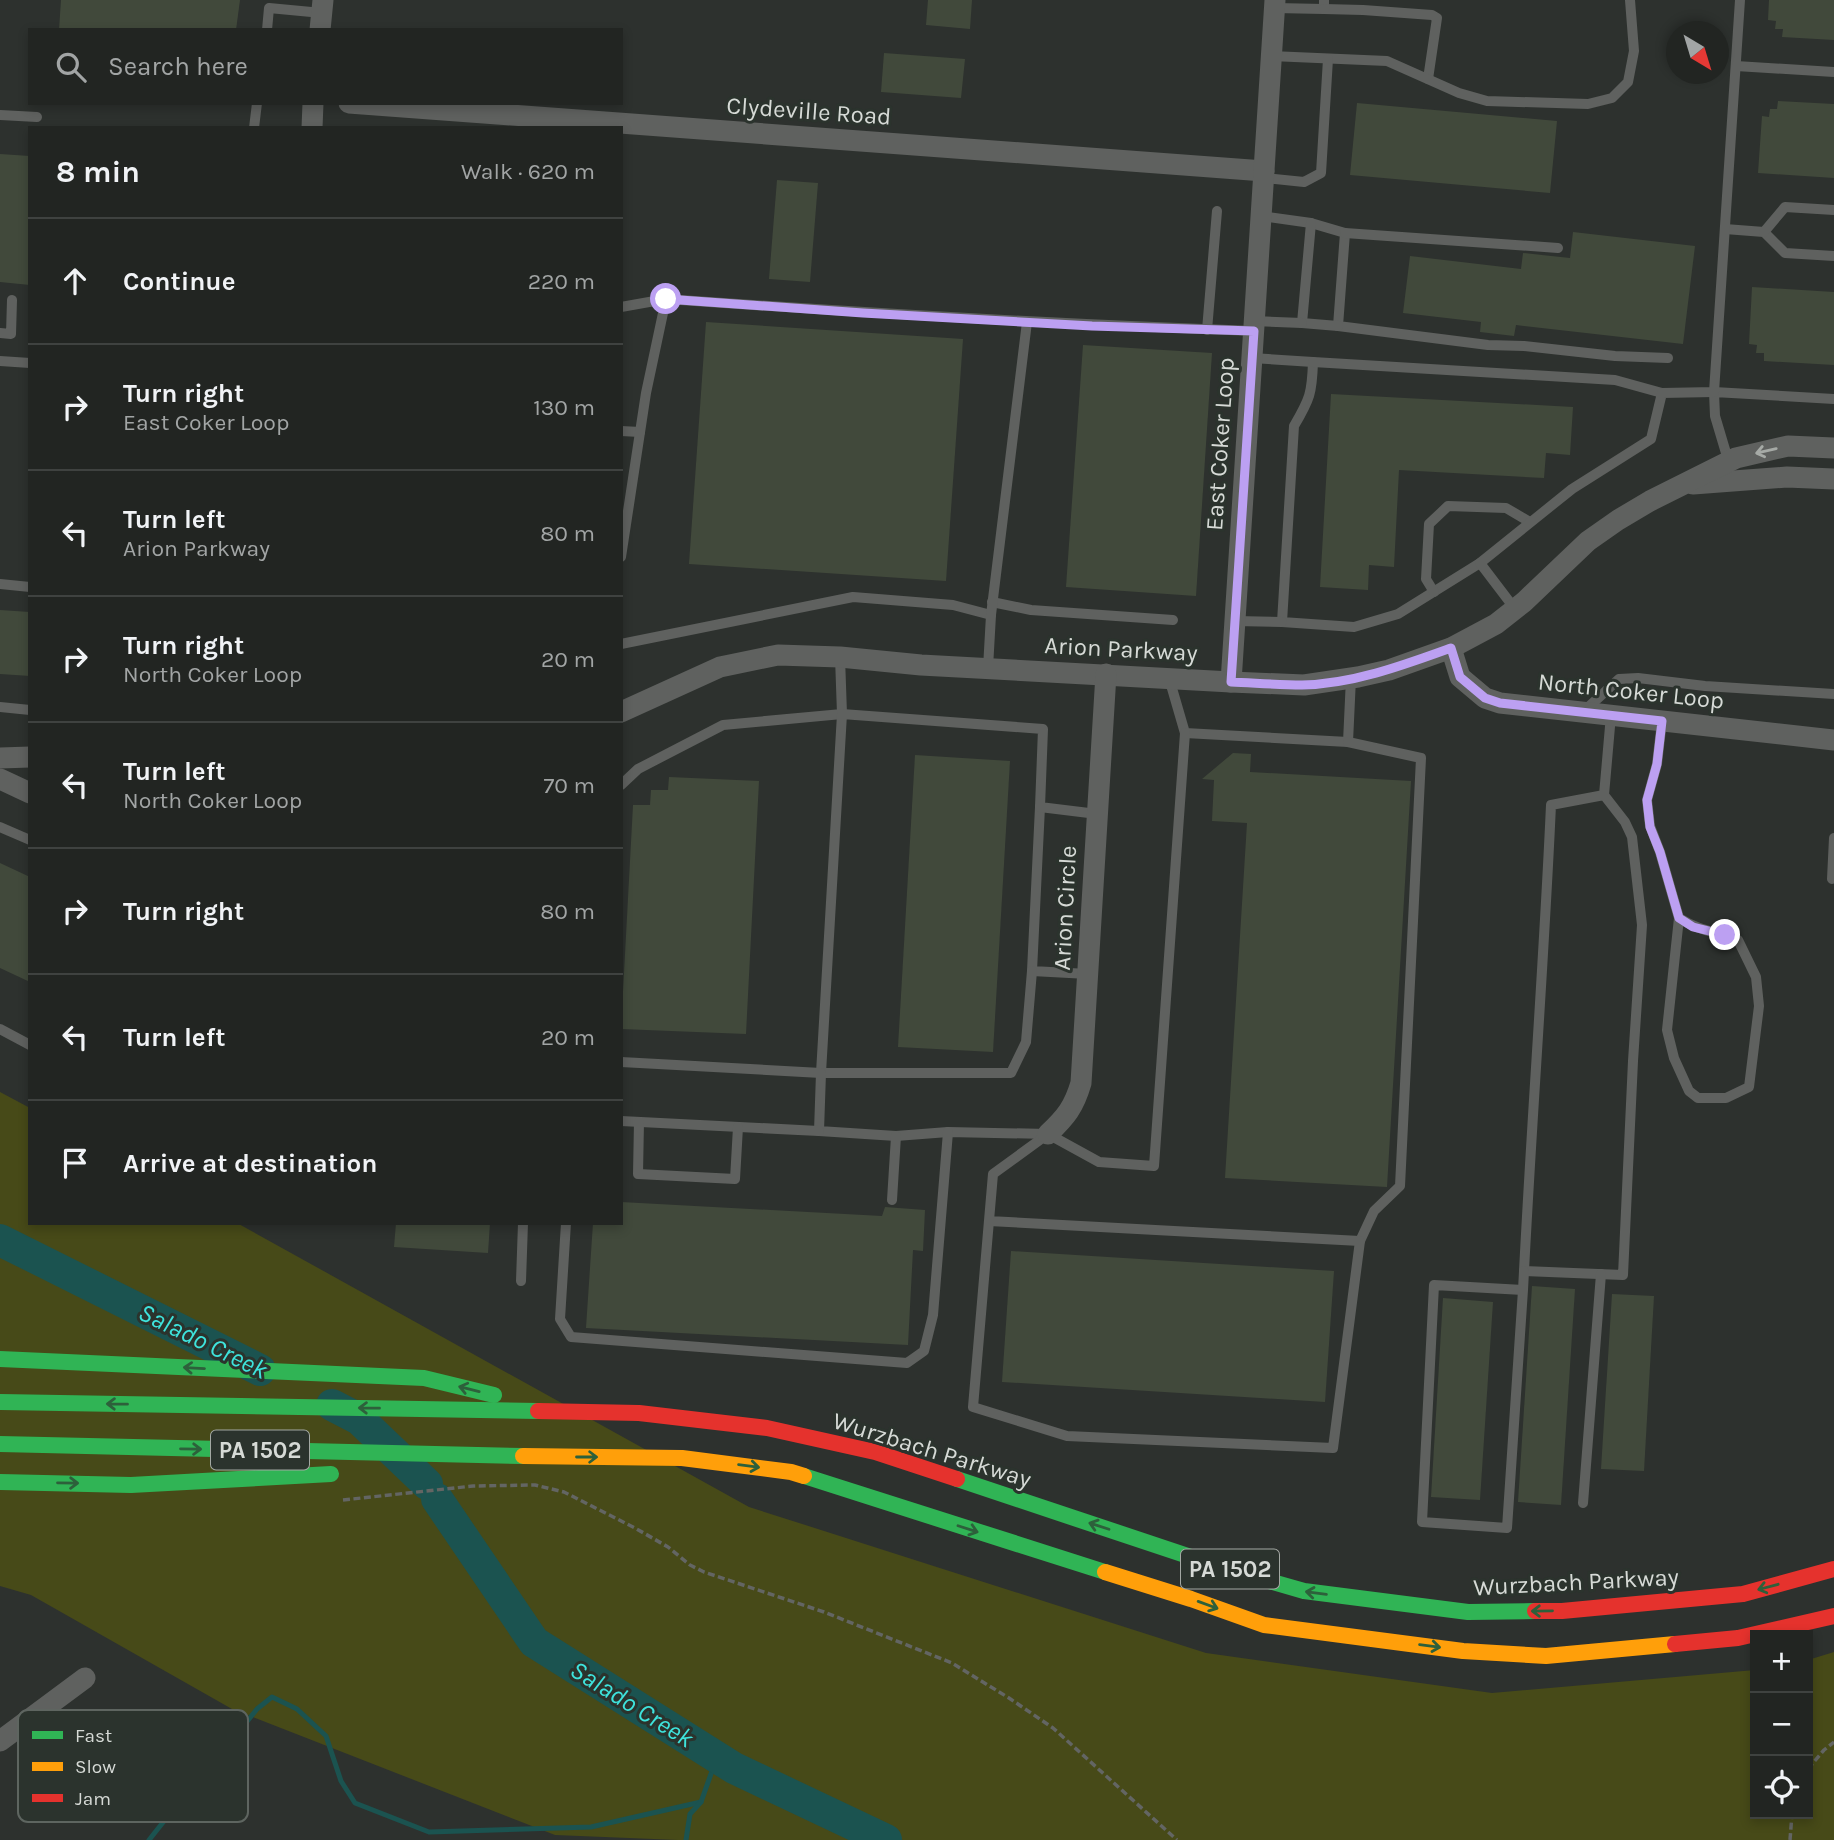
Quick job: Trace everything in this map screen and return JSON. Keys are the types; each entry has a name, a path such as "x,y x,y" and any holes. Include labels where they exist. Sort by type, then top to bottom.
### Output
{"highway":[{"path":"0,1359 424,1378 559,1411"},
{"name":"Wurzbach Parkway","path":"0,1402 639,1413 767,1428 874,1452 1227,1569 1304,1591 1468,1612 1562,1611 1743,1594 1834,1569"},
{"name":"PA 1502","path":"0,1444 682,1458 791,1472 1191,1599 1264,1625 1463,1650 1546,1656 1738,1638 1834,1616"},
{"path":"411,1468 519,1456"},
{"path":"0,1482 131,1485 344,1473"}],"street":[{"name":"East Coker Loop","path":"1231,682 1275,4"},
{"path":"312,126 313,105"},
{"name":"Clydeville Road","path":"375,105 1264,174"},
{"name":"Arion Parkway","path":"1732,471 1736,458 1788,446 1834,448"},
{"name":"Arion Parkway","path":"626,711 720,667 778,655 1304,685 1351,678 1389,670 1451,648 1496,624 1588,541 1618,520 1681,486 1732,471 1834,479"},
{"name":"North Coker Loop","path":"1451,648 1460,677 1485,698 1500,703 1834,740"},
{"name":"Arion Circle","path":"1048,1133 1064,1119 1075,1103 1081,1083 1106,674"},
{"path":"0,758 28,757"},
{"path":"0,779 28,792"},
{"path":"42,1710 85,1678"},
{"path":"0,1741 18,1728"}],"lane":[{"path":"1271,56 1387,61 1459,93 1487,101 1588,104 1612,98 1628,82 1634,51 1630,0"},
{"path":"1732,471 1715,416 1714,392 1740,0"},
{"path":"1275,4 1324,4 1432,15 1437,18 1427,79"},
{"path":"267,28 270,8 321,14"},
{"path":"1264,174 1304,182 1321,173 1328,59"},
{"path":"1736,66 1834,72"},
{"path":"254,126 257,105"},
{"path":"0,115 37,117"},
{"path":"1764,232 1785,207 1834,210"},
{"path":"1207,330 1217,211"},
{"path":"1261,216 1311,223 1345,233 1558,248"},
{"path":"1301,323 1311,223"},
{"path":"1725,229 1764,232 1785,253 1834,256"},
{"path":"1338,326 1345,233"},
{"path":"623,307 666,299 863,313 1207,330 1301,323 1488,345 1668,358"},
{"path":"623,544 646,393 666,299"},
{"path":"0,333 10,334 12,300"},
{"path":"988,668 992,603 1027,322"},
{"path":"1252,358 1615,380 1662,393 1714,392 1834,399"},
{"path":"0,360 28,363"},
{"path":"1282,622 1294,426 1312,391 1313,362"},
{"path":"1235,621 1354,627 1398,614 1480,563 1572,489 1651,439 1662,393"},
{"path":"623,431 640,432"},
{"path":"1434,592 1426,579 1429,524 1448,506 1506,508 1530,522"},
{"path":"1480,563 1515,609"},
{"path":"0,584 28,587"},
{"path":"623,644 853,597 953,605 991,615"},
{"path":"992,603 1031,610 1173,620"},
{"path":"819,1131 842,714 840,657"},
{"path":"623,1121 896,1136 948,1132 1048,1133 1099,1162 1154,1166 1185,733 1169,678"},
{"path":"1348,742 1351,678"},
{"path":"1583,712 1619,679 1638,678 1705,686 1834,694"},
{"path":"0,707 28,710"},
{"path":"623,783 638,769 723,725 842,714 1043,729 1032,971 1026,1042 1011,1073 821,1073 623,1062"},
{"path":"1524,1271 1623,1275 1642,925 1632,837 1625,822 1604,795 1611,715"},
{"path":"1662,721 1657,764 1647,800 1650,827 1679,918 1667,1030 1674,1058 1689,1091 1698,1098 1726,1098 1749,1087 1759,1006 1756,977 1738,940 1693,927 1679,918"},
{"path":"1048,1133 993,1174 973,1406 1067,1436 1333,1448 1360,1241 1374,1211 1399,1186 1421,758 1348,742 1185,733"},
{"path":"1522,1290 1434,1285 1422,1522 1507,1528 1545,936 1550,804 1604,795"},
{"path":"1040,807 1097,814"},
{"path":"0,827 28,839"},
{"path":"1832,879 1834,838"},
{"path":"1032,971 1088,974"},
{"path":"0,1029 28,1044"},
{"path":"639,1122 638,1174 735,1179 738,1127"},
{"path":"566,1225 560,1319 571,1337 907,1363 924,1351 933,1315 948,1132"},
{"path":"892,1200 896,1136"},
{"path":"989,1221 1360,1241"},
{"path":"521,1281 523,1225"},
{"path":"1583,1503 1601,1274"}],"path":[{"path":"600,1510 668,1547 690,1565 704,1572 824,1612 952,1664 1053,1728 1177,1840"},
{"path":"1813,1763 1834,1742"},
{"path":"1790,1840 1792,1819"}],"green space":[{"path":"0,1092 28,1107 28,1225 241,1225 749,1507 1206,1653 1492,1693 1750,1670 1750,1819 1813,1819 1813,1658 1834,1652 1834,1840 678,1840 555,1835 248,1715 248,1710 232,1709 31,1595 0,1586"}],"building":[{"path":"61,0 240,0 236,28 59,28"},
{"path":"928,0 972,0 970,29 926,25"},
{"path":"1769,0 1834,0 1834,40 1782,37 1783,29 1775,29 1776,21 1768,20"},
{"path":"884,53 965,59 961,98 881,92"},
{"path":"1778,101 1834,104 1834,178 1758,173 1762,116 1769,117 1770,109 1777,109"},
{"path":"1357,103 1557,121 1550,193 1350,175"},
{"path":"0,154 28,156 28,285 0,282"},
{"path":"777,180 818,183 810,282 769,279"},
{"path":"1573,232 1695,246 1683,344 1516,325 1514,336 1480,332 1481,322 1403,313 1410,256 1521,269 1523,253 1570,258"},
{"path":"1752,287 1834,292 1834,365 1764,361 1764,353 1756,353 1757,345 1749,344"},
{"path":"706,322 963,339 946,581 689,564"},
{"path":"1083,345 1212,353 1196,596 1066,587"},
{"path":"1331,394 1573,407 1570,455 1546,453 1544,478 1399,470 1394,567 1369,565 1368,590 1320,587"},
{"path":"0,610 28,612 28,676 0,674"},
{"path":"1233,753 1251,754 1250,772 1411,781 1387,1187 1225,1178 1247,823 1212,821 1214,780 1202,779"},
{"path":"915,755 1010,761 993,1052 898,1047"},
{"path":"669,777 759,781 746,1034 623,1029 633,805 650,805 651,790 668,790"},
{"path":"0,863 28,876 28,981 0,968"},
{"path":"623,1202 882,1216 885,1207 925,1210 923,1251 913,1250 908,1345 586,1328 593,1225 623,1225"},
{"path":"396,1225 490,1225 488,1253 394,1247"},
{"path":"1011,1251 1334,1271 1325,1402 1002,1382"},
{"path":"1532,1286 1575,1289 1561,1505 1518,1502"},
{"path":"1612,1294 1654,1296 1644,1471 1601,1469"},
{"path":"1443,1298 1493,1302 1480,1500 1431,1497"}],"waterway":[{"name":"Salado Creek","path":"0,1240 260,1370"},
{"name":"Salado Creek","path":"332,1405 359,1419 427,1484"},
{"name":"Salado Creek","path":"437,1499 534,1642 734,1768 886,1840"},
{"path":"248,1720 272,1697 297,1709 326,1736 341,1781 355,1803 429,1832 591,1827 701,1802"},
{"path":"686,1840 690,1814 701,1802 717,1757"},
{"path":"149,1840 163,1822"}],"traffic: fast":[{"path":"0,1359 424,1378 494,1395"},
{"path":"0,1402 538,1411"},
{"path":"0,1444 523,1456"},
{"path":"0,1482 131,1485 331,1474"},
{"path":"804,1476 1105,1572"},
{"path":"957,1479 1227,1569 1304,1591 1468,1612 1535,1611"}],"traffic: slow":[{"path":"523,1456 682,1458 804,1476"},
{"path":"1105,1572 1264,1625 1463,1651 1546,1656 1675,1644"}],"traffic: jam":[{"path":"538,1411 639,1413 767,1428 875,1452 957,1479"},
{"path":"1535,1611 1562,1611 1743,1594 1834,1569"},
{"path":"1675,1644 1738,1638 1834,1616"}],"route":[{"path":"666,299 1092,326 1254,331 1231,682 1304,685 1358,677 1389,670 1451,648 1460,677 1485,698 1500,703 1662,721 1657,764 1647,800 1650,827 1679,918 1693,927 1725,935"}]}
